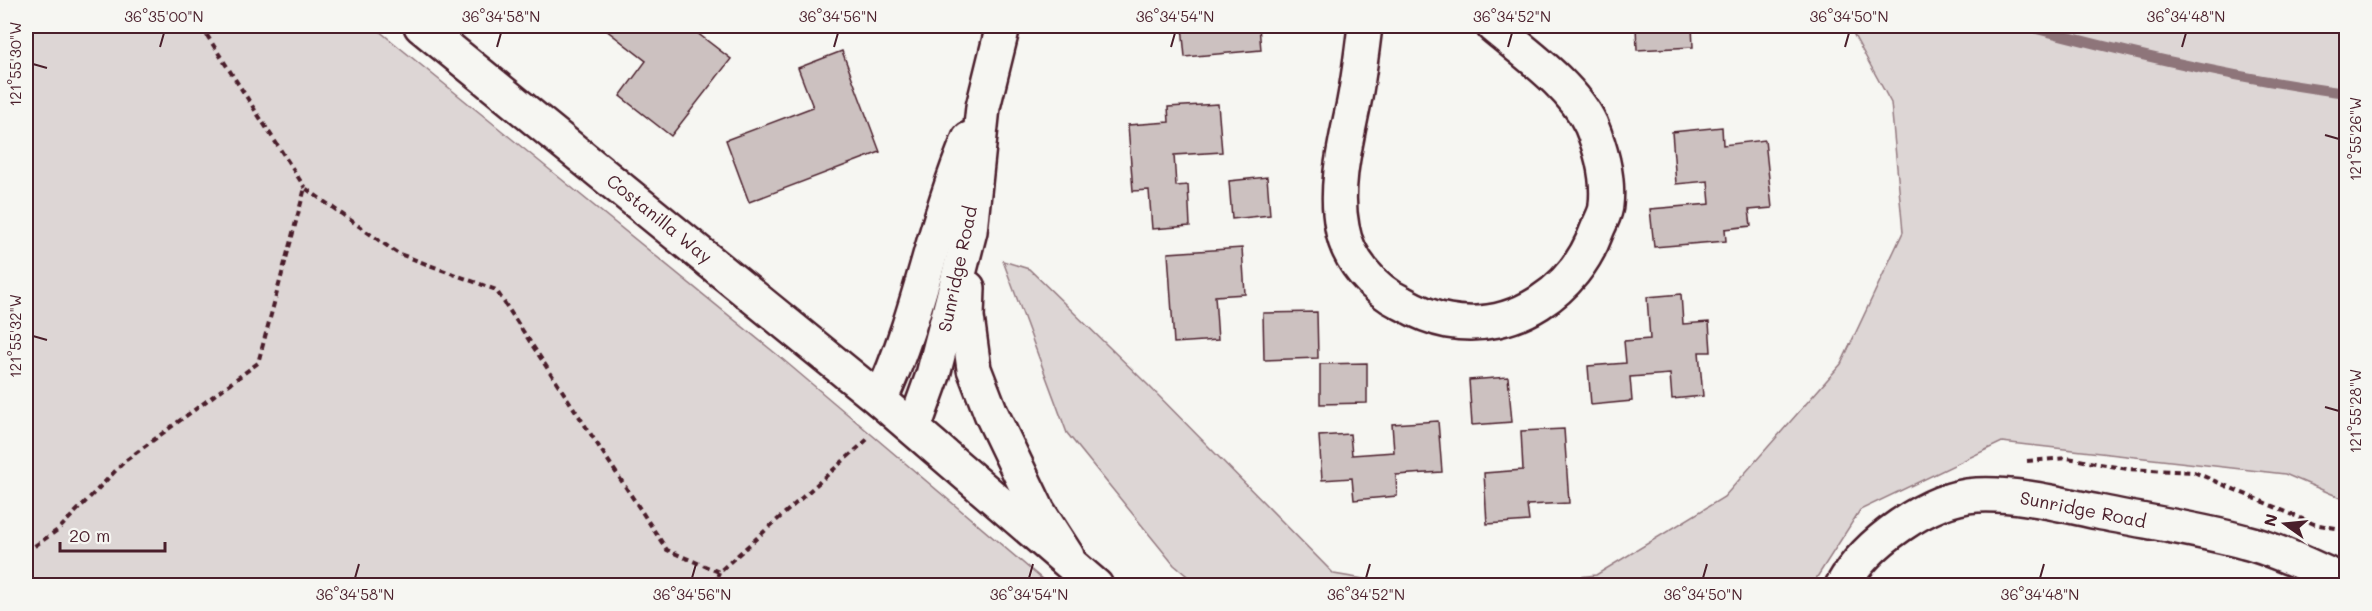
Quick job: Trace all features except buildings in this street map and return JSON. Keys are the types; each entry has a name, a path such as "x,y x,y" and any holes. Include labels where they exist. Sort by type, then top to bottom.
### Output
{"street":[{"name":"Costanilla Way","path":"421,26 897,414"},
{"name":"Sunridge Road","path":"897,414 933,375 970,231 983,107 1003,26"},
{"path":"1365,26 1339,195 1342,229 1356,261 1370,280 1388,296 1417,311 1447,321 1471,323 1496,321 1525,312 1550,297 1572,274 1591,247 1606,206 1605,169 1590,124 1566,90 1493,26"},
{"name":"Sunridge Road","path":"897,414 897,364 955,171 983,107"},
{"path":"970,231 967,316 974,369 991,413 1038,511 1087,579"},
{"path":"897,414 1087,579"},
{"name":"Sunridge Road","path":"1842,585 1876,546 1909,520 1939,503 1976,495 2019,496 2247,542 2346,582"}],"path":[{"path":"201,26 305,188 397,253 496,290 667,550 719,572"},
{"path":"26,552 59,529 125,461 258,363 305,188"},
{"path":"714,585 719,572 897,414"}],"shaded area":[{"path":"26,26 373,26 780,357 1049,585 26,585"},
{"path":"1849,26 2346,26 2346,500 2285,474 2002,442 1860,510 1812,585 1513,585 1596,575 1724,497 1841,364 1903,232 1891,103"},
{"path":"1003,261 1029,269 1148,385 1334,574 1399,585 1198,585 1174,565 1067,433"}],"waterway":[{"path":"2026,26 2185,65 2265,81 2346,93"}]}
